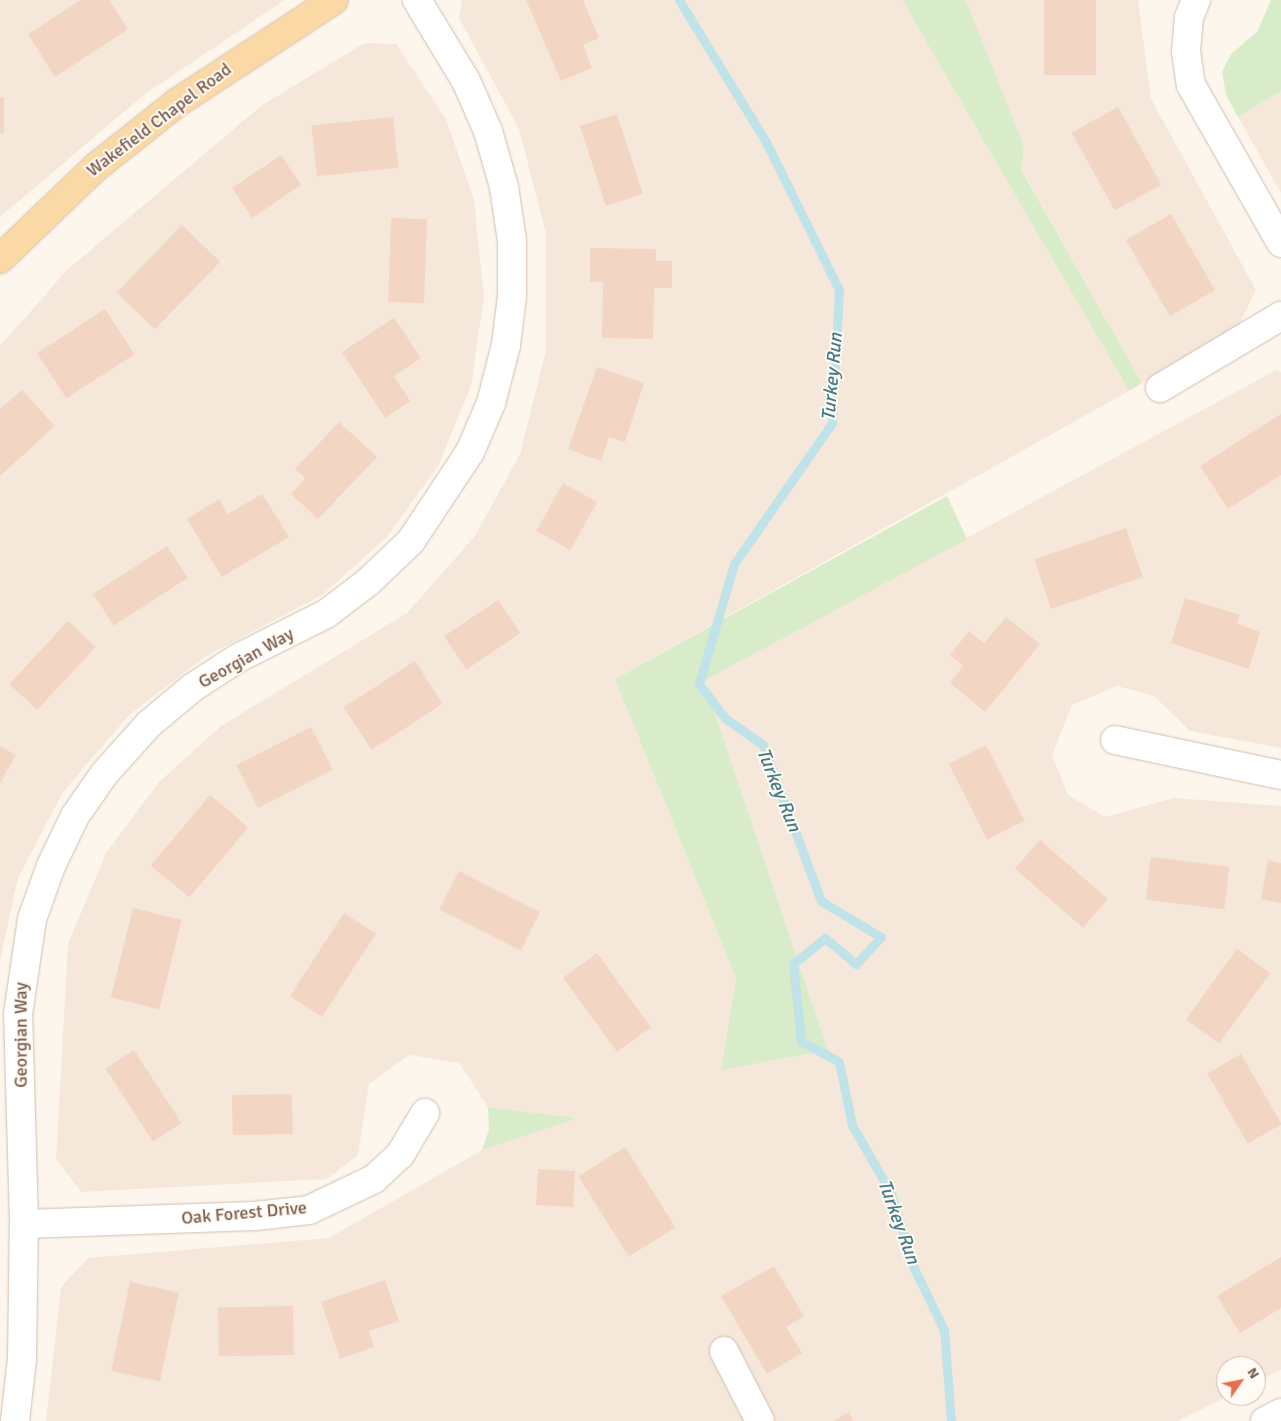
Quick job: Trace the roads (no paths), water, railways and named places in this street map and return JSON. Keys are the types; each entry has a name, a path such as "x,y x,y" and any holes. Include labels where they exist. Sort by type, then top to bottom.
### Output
{"main road":[{"name":"Wakefield Chapel Road","path":"0,259 96,167 178,102 334,0"}],"street":[{"name":"Georgian Way","path":"15,1421 22,1359 24,1224 18,1014 21,972 35,910 76,816 106,773 149,724 192,688 326,614 368,582 411,541 470,452 491,403 506,345 512,296 512,241 504,187 488,131 466,81 417,0"},
{"path":"1196,0 1189,17 1186,50 1191,85 1281,243"},
{"path":"1160,388 1281,316"},
{"path":"1115,740 1281,774"},
{"name":"Oak Forest Drive","path":"24,1224 255,1216 309,1210 374,1180 400,1155 424,1113"},
{"path":"724,1351 760,1421"},
{"path":"1265,1421 1281,1413"}],"waterway":[{"name":"Turkey Run","path":"679,0 766,142 839,290 832,423 734,564 699,684 725,718 763,745 821,901 881,937 856,964 825,938 793,964 801,1041 839,1062 852,1125 891,1193 914,1268 944,1330 951,1421"}]}
